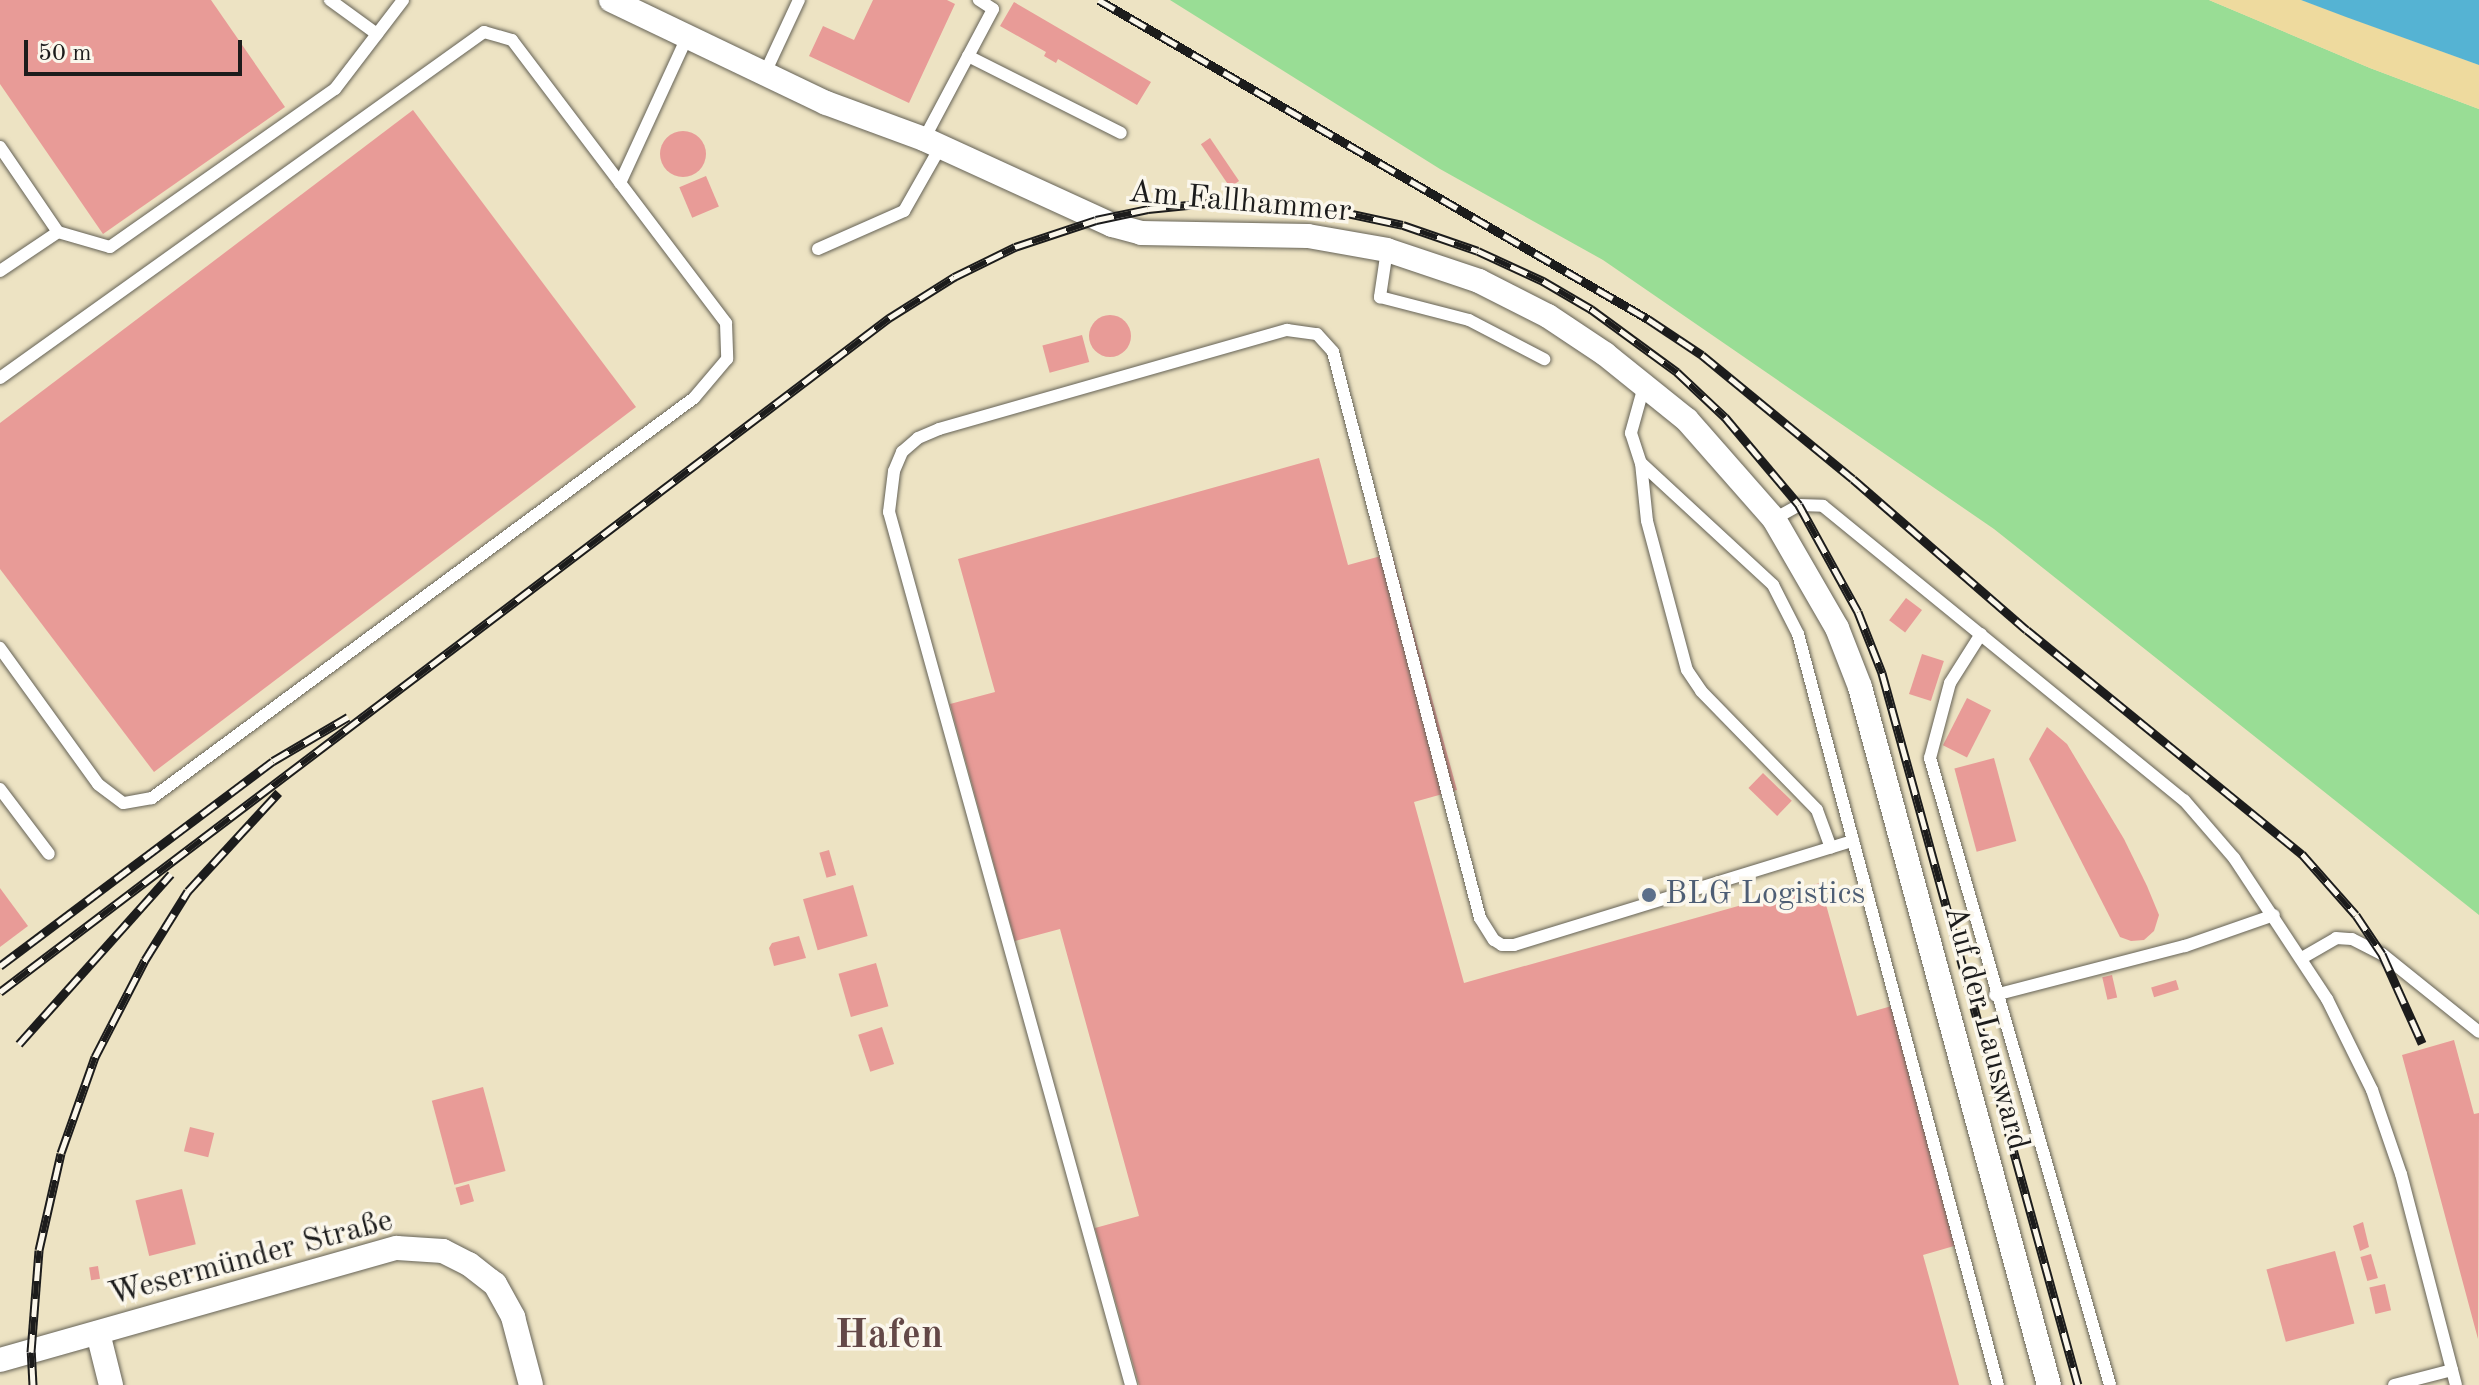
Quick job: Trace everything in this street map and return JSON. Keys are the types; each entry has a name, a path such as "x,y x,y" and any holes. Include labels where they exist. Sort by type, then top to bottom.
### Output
{"street":[{"name":"Am Fallhammer","path":"611,0 826,103 932,143 1096,220 1125,230 1165,234 1266,232 1387,250 1479,281 1537,311 1644,383 1713,446 1774,519 1837,628 1860,687"},
{"name":"Auf der Lausward","path":"1860,687 2049,1385"},
{"name":"Wesermünder Straße","path":"0,1360 397,1248 443,1251 469,1264 495,1284 513,1317 531,1385"},
{"name":"Wesermünder Straße","path":"98,1333 111,1385"}],"lane":[{"path":"330,0 377,34"},
{"path":"0,147 58,232 110,247 335,89 403,0"},
{"path":"764,75 799,0"},
{"path":"818,249 904,211 968,56 993,9 979,0"},
{"path":"0,378 484,32 512,40 726,323 727,359 694,398 152,798 123,803 98,784 0,648"},
{"path":"620,183 687,37"},
{"path":"968,56 1121,133"},
{"path":"0,271 58,232"},
{"path":"1387,250 1380,297 1469,320 1544,359"},
{"path":"1131,1385 889,512 894,471 902,452 918,438 1287,330 1317,334 1333,352 1480,918 1494,940 1502,945 1514,945 1853,841"},
{"path":"1644,383 1631,433 1641,463 1647,521 1687,670 1701,691 1817,810 1831,848"},
{"path":"1641,463 1773,585 1798,634 1998,1385"},
{"path":"1774,519 1799,505 1823,506 2184,800 2234,858 2302,958 2345,1033 2372,1090 2401,1174 2456,1385"},
{"path":"1981,634 1950,683 1930,758 1995,995 2110,1385"},
{"path":"0,789 49,854"},
{"path":"1995,995 2185,946 2274,915"},
{"path":"2302,958 2336,938 2352,939 2382,954 2479,1032"},
{"path":"2394,1385 2452,1370"}],"green space":[{"path":"1170,0 2209,0 2370,68 2479,109 2479,915 1994,529 1603,260 1440,169"}],"sand":[{"path":"2209,0 2301,0 2479,65 2479,109 2370,68"}],"water":[{"path":"2301,0 2479,0 2479,65 2346,17"}],"building":[{"path":"0,0 211,0 285,107 103,234 0,84"},
{"path":"873,0 947,0 955,4 909,103 809,56 823,26 854,40"},
{"path":"1014,2 1151,82 1137,105 1058,59 1056,63 1044,56 1046,52 1000,26"},
{"path":"413,110 636,407 154,772 0,569 0,423"},
{"path":"683,131 692,132 699,138 705,145 705,163 699,170 692,176 683,177 674,176 667,170 661,163 660,154 661,145 667,138 674,132"},
{"path":"1210,138 1239,181 1230,187 1201,144"},
{"path":"706,176 719,206 692,218 679,187"},
{"path":"1110,315 1125,321 1131,336 1125,351 1110,357 1095,351 1089,336 1095,321"},
{"path":"1082,335 1089,362 1050,373 1042,346"},
{"path":"1319,458 1348,565 1392,553 1457,790 1414,802 1464,983 1820,883 1857,1016 1895,1005 1961,1244 1923,1255 1959,1385 1139,1385 1095,1228 1139,1216 1060,929 1015,941 950,704 995,692 958,559"},
{"path":"1906,598 1922,610 1905,632 1889,620"},
{"path":"1922,654 1944,661 1931,701 1909,694"},
{"path":"1967,698 1991,710 1967,757 1943,745"},
{"path":"2047,727 2067,744 2124,839 2147,886 2159,915 2154,931 2144,940 2131,941 2120,937 2029,759"},
{"path":"1994,758 2016,841 1977,852 1954,769"},
{"path":"1763,773 1792,801 1777,816 1748,788"},
{"path":"829,850 836,875 827,878 819,853"},
{"path":"853,885 868,936 818,950 803,899"},
{"path":"0,888 28,926 0,947"},
{"path":"799,936 806,958 774,966 769,948 772,943"},
{"path":"876,963 888,1006 851,1017 839,974"},
{"path":"2112,975 2117,997 2107,1000 2102,977"},
{"path":"2176,980 2179,990 2154,997 2151,988"},
{"path":"882,1027 894,1064 870,1072 858,1035"},
{"path":"2454,1040 2474,1114 2479,1113 2478,1339 2402,1055"},
{"path":"483,1087 506,1171 454,1185 432,1101"},
{"path":"190,1127 214,1133 208,1157 184,1151"},
{"path":"469,1184 474,1201 461,1205 456,1188"},
{"path":"182,1189 196,1244 149,1256 135,1201"},
{"path":"2363,1222 2369,1247 2360,1251 2353,1226"},
{"path":"2335,1251 2354,1323 2286,1342 2266,1269"},
{"path":"2371,1254 2378,1278 2367,1281 2360,1257"},
{"path":"98,1266 100,1279 91,1280 89,1267"},
{"path":"2385,1284 2391,1310 2375,1314 2369,1288"}],"railway":[{"path":"1099,0 1648,319 1702,355 1853,479 2027,630 2302,854 2356,915 2382,954 2422,1043"},
{"path":"0,992 889,318 954,277 1015,247 1096,220 1148,209 1218,202 1338,211 1403,225 1478,251 1543,281 1591,309 1677,372 1725,417 1799,505 1858,612 1882,673 2078,1385"},
{"path":"0,966 273,761 348,717"},
{"path":"33,1385 31,1352 39,1250 61,1153 95,1057 145,960 188,891 279,792"},
{"path":"19,1044 171,874"}],"place":[{"name":"BLG Logistics","path":"1649,895"}],"district":[{"name":"Hafen","path":"889,1337"}]}
